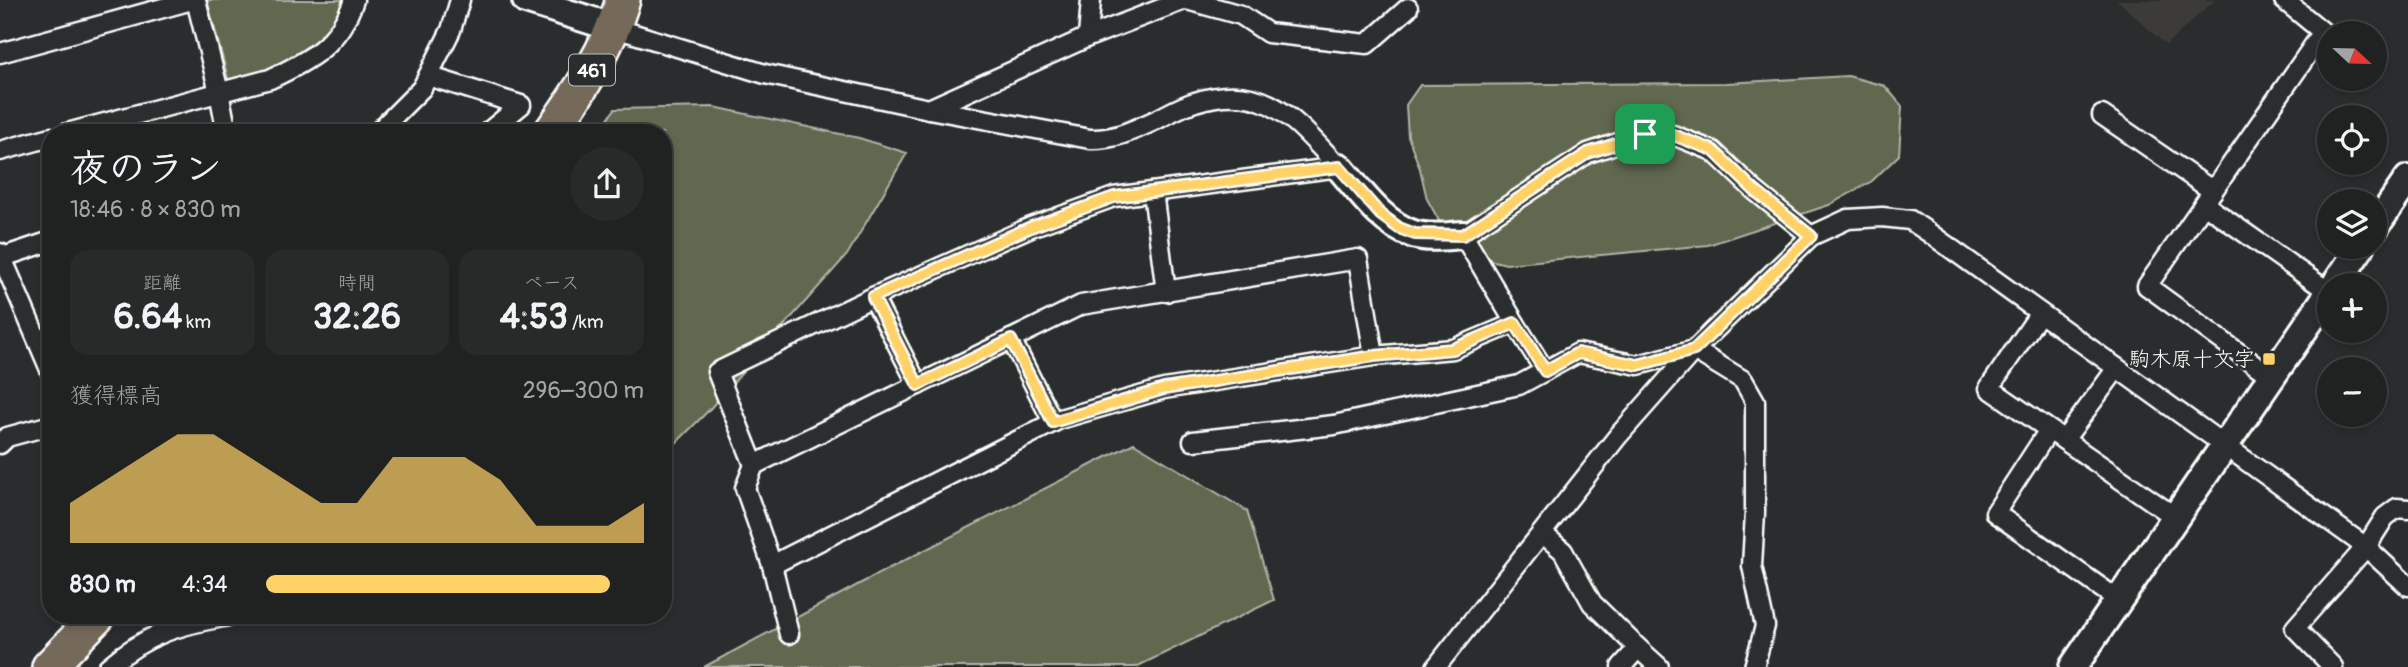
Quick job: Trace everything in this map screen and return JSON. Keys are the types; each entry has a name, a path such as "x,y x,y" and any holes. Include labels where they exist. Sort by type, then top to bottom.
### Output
{"highway":[{"name":"461","path":"556,124 586,80 619,14"},
{"path":"49,667 90,624"}],"street":[{"path":"0,53 194,0 225,124"},
{"path":"100,124 270,79 311,59 340,32 348,19 354,0"},
{"path":"386,124 422,88 451,30 460,0"},
{"path":"526,0 619,14 765,74 1073,136 1105,140 1194,102 1220,96 1244,95 1271,103 1291,117 1380,214 1399,228 1415,234 1463,235 1588,153 1645,134 1673,135 1713,150 1754,190 1811,236"},
{"path":"1088,37 1091,0"},
{"path":"929,109 1088,37 1186,0 1241,15 1268,33 1367,44 1408,8"},
{"path":"2272,376 2147,286 2323,32 2284,0"},
{"path":"428,76 521,105 498,124"},
{"path":"2102,115 2317,283"},
{"path":"0,151 42,139"},
{"path":"754,465 717,372 873,297 1031,227 1114,197 1339,167"},
{"path":"2387,210 2408,179"},
{"path":"1153,192 1166,292"},
{"path":"1436,667 1618,436 1694,350 1811,236 1848,219 1882,216 1910,220 2365,547 2408,586"},
{"path":"1463,235 1545,371"},
{"path":"42,244 0,256 42,352"},
{"path":"789,634 772,565 745,488 754,465 1081,305 1358,259 1374,356"},
{"path":"873,297 918,385"},
{"path":"2073,667 2317,310"},
{"path":"2040,313 1989,388 2175,517"},
{"path":"772,565 1053,422 1164,389 1374,356 1453,349 1515,323"},
{"path":"1011,340 1053,422"},
{"path":"1193,441 1335,425 1519,386 1578,353 1638,365 1694,350 1743,380 1755,401 1752,566 1765,626 1754,667"},
{"path":"2117,368 2057,435 1995,513 2118,599"},
{"path":"0,444 7,437 42,427"},
{"path":"2333,667 2295,628 2365,547 2385,517 2402,508 2408,492"},
{"path":"1542,533 1563,551 1592,603 1659,667"},
{"path":"108,667 126,651 160,632 187,624"},
{"path":"1621,667 1638,648"}],"shaded area":[{"path":"2117,0 2215,0 2166,45"}],"green space":[{"path":"207,0 354,0 325,47 231,89"},
{"path":"1848,76 1885,86 1902,106 1899,155 1872,181 1829,205 1708,245 1506,264 1466,254 1453,246 1427,199 1408,136 1406,105 1420,85 1726,83"},
{"path":"714,107 859,138 907,153 847,255 708,411 672,447 672,124 604,124 615,109"},
{"path":"1134,443 1247,511 1274,600 1136,667 704,667 878,574"}],"place":[{"name":"駒木原十文字","path":"2269,359"}],"route":[{"path":"1645,134 1673,135 1713,150 1754,190 1811,236 1694,350 1638,365 1578,353 1545,371 1515,323 1453,349 1374,356 1164,389 1053,422 1011,340 918,385 873,297 1031,227 1114,197 1339,167 1380,214 1399,228 1415,234 1463,235 1588,153 1645,134"}]}
